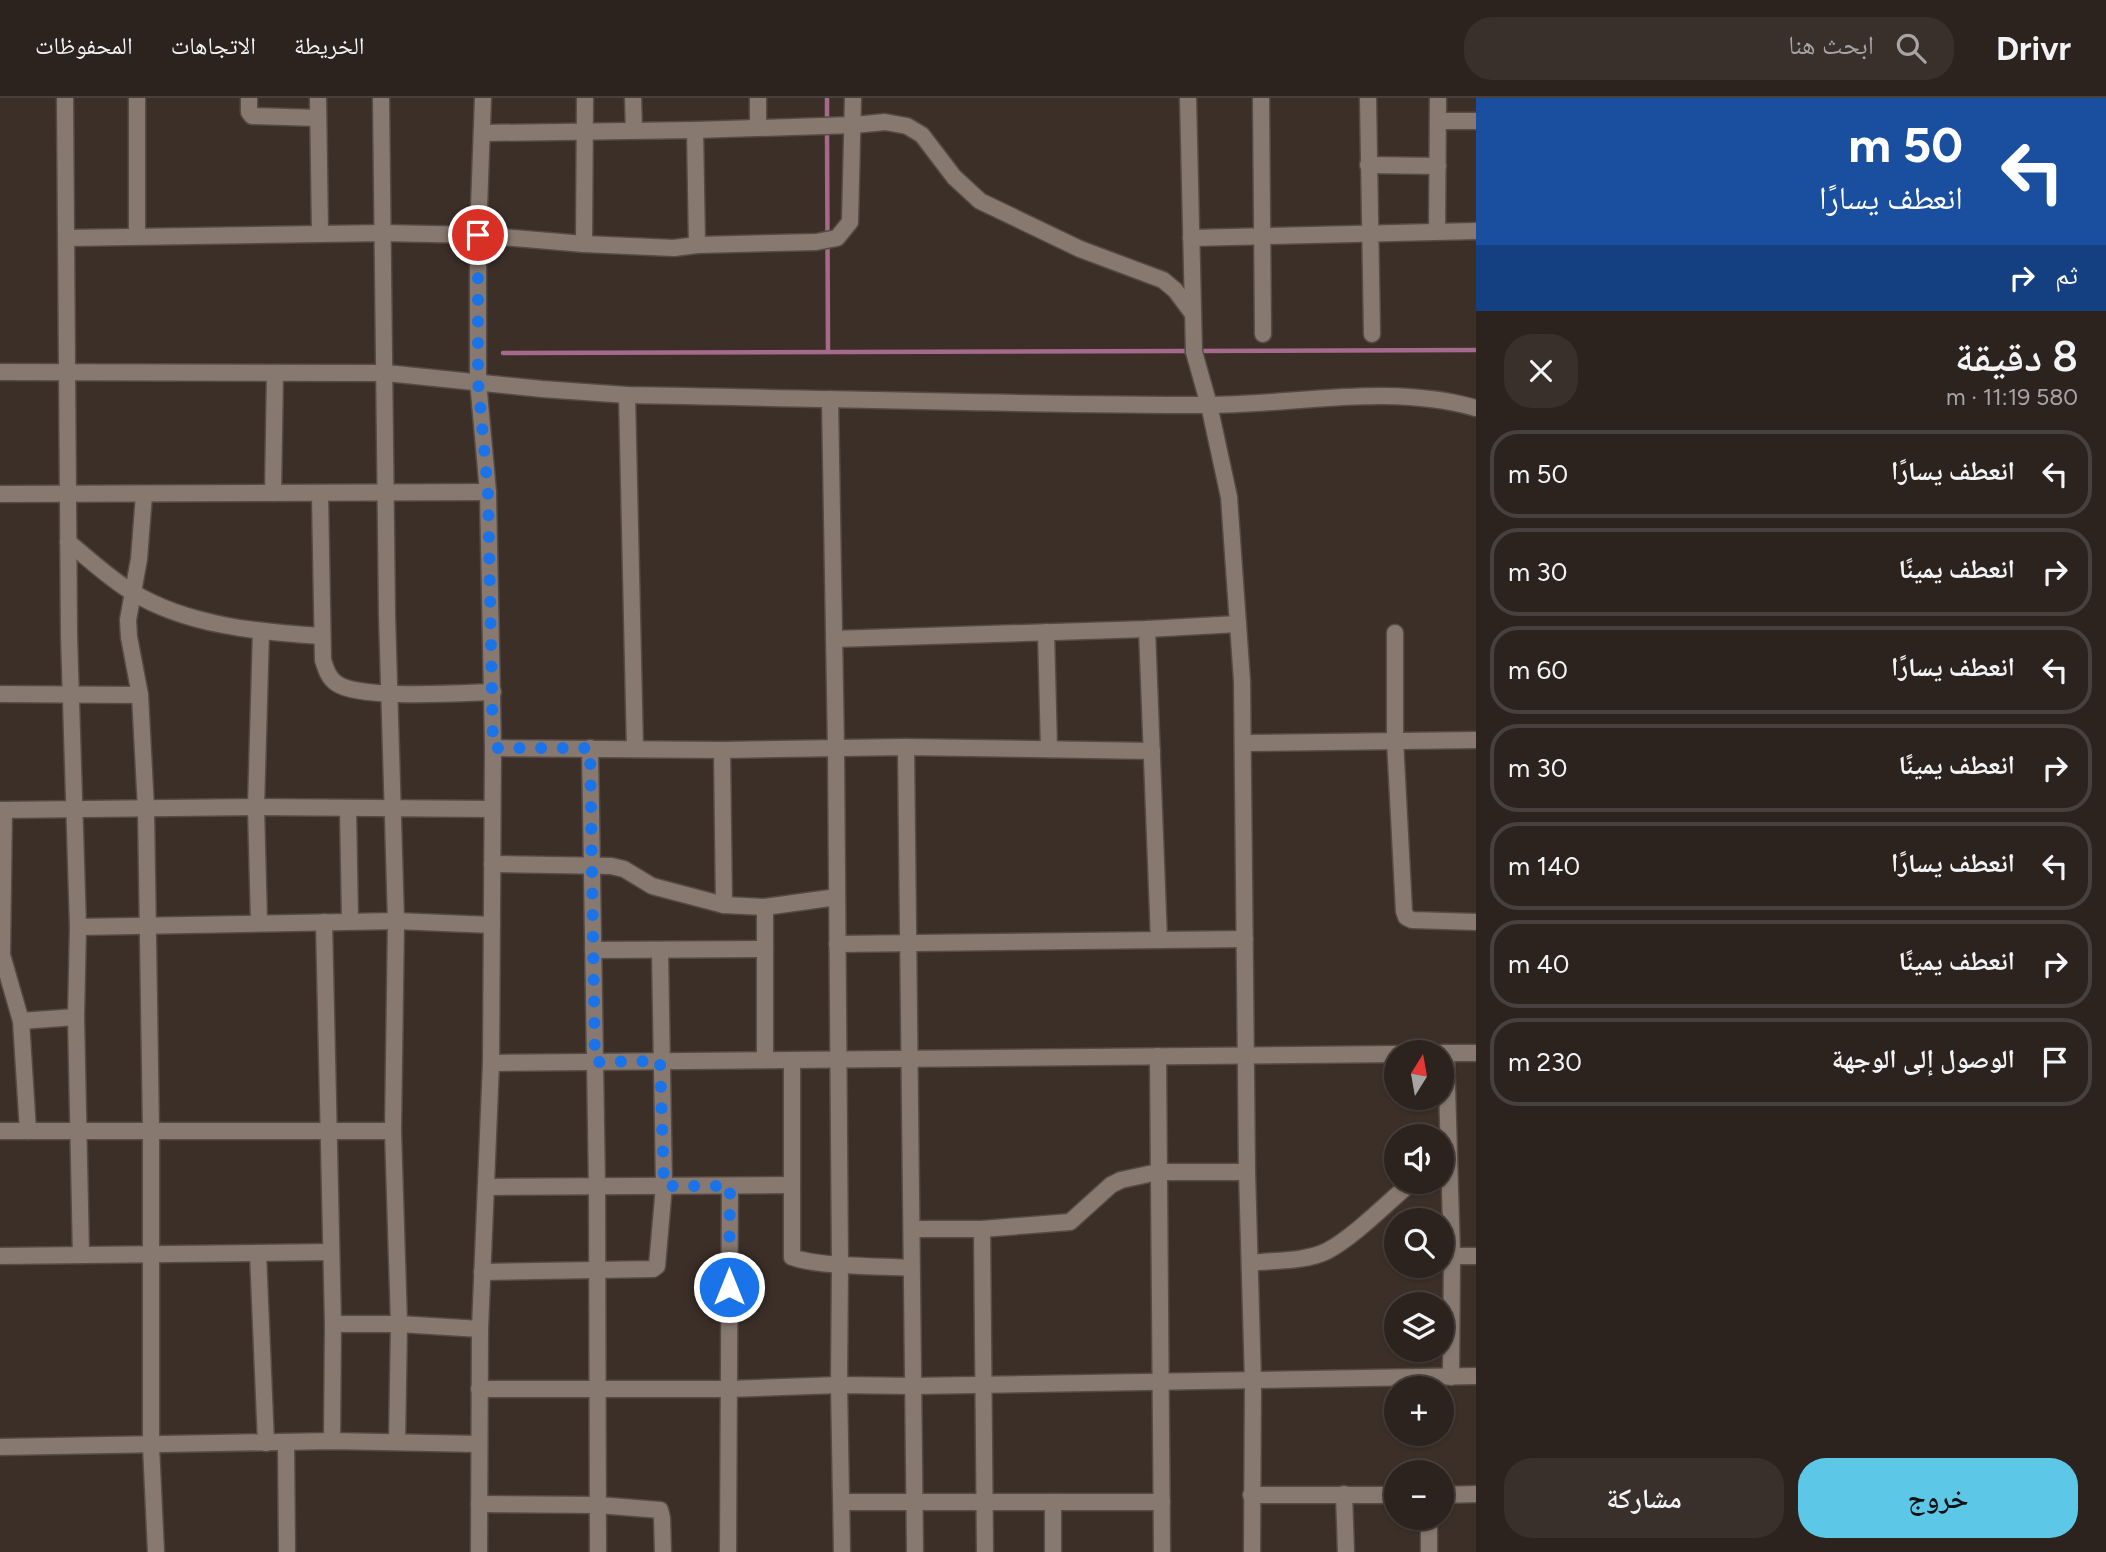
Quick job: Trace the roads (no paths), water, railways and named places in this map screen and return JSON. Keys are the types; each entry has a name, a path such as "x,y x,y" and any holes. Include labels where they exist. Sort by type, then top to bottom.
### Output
{"street":[{"path":"65,98 68,542 76,810 76,1017 81,1255"},
{"path":"137,98 137,236"},
{"path":"249,98 252,116 318,118"},
{"path":"318,98 320,233"},
{"path":"381,98 386,493 396,921 393,1131 399,1324 397,1441"},
{"path":"480,1552 479,1389 491,1063 493,748 488,492 478,381 478,235 483,98"},
{"path":"583,244 585,98"},
{"path":"633,98 634,130"},
{"path":"758,98 758,127"},
{"path":"66,238 383,233 478,235 674,248 837,239 849,222 853,98"},
{"path":"1188,98 1194,347 1229,497 1238,624 1243,743 1247,1172 1253,1381 1252,1552"},
{"path":"1261,98 1263,334"},
{"path":"1368,98 1372,334"},
{"path":"1437,231 1438,98"},
{"path":"1438,121 1476,121"},
{"path":"482,133 695,130 886,122 907,126 922,135 954,177 980,201 1080,249 1163,280 1175,290 1193,314"},
{"path":"695,130 697,245"},
{"path":"1368,165 1438,166"},
{"path":"1191,238 1476,231"},
{"path":"0,372 386,373 627,395 830,399 1209,405 1387,396 1426,397 1476,408"},
{"path":"273,493 275,373"},
{"path":"627,395 635,750"},
{"path":"830,399 836,749 841,1264 838,1385 842,1552"},
{"path":"0,494 488,492"},
{"path":"320,494 323,660 328,674 336,683 347,689 390,694 493,692"},
{"path":"144,495 129,637 139,695 146,809 151,1130 151,1446 156,1552"},
{"path":"68,542 132,592 193,618 261,631 322,636"},
{"path":"834,639 1238,624"},
{"path":"1147,629 1159,940"},
{"path":"259,922 256,807 261,631"},
{"path":"1046,632 1049,749"},
{"path":"1395,634 1395,740 1404,911 1406,917 1412,920 1476,922"},
{"path":"0,694 139,695"},
{"path":"1243,743 1476,740"},
{"path":"493,748 722,750 906,747 1152,751"},
{"path":"906,747 915,1552"},
{"path":"590,748 597,1187 598,1552"},
{"path":"722,750 724,905"},
{"path":"28,1131 21,1021 1,955 2,810 256,807 491,809"},
{"path":"348,808 350,921"},
{"path":"492,864 592,865 624,869 652,886 724,905 765,907 837,897"},
{"path":"765,907 765,1059"},
{"path":"78,927 350,921 492,925"},
{"path":"324,922 332,1441"},
{"path":"837,944 1245,939"},
{"path":"593,950 765,949"},
{"path":"482,1272 597,1271 653,1269 657,1266 664,1186 660,951"},
{"path":"21,1021 76,1017"},
{"path":"1454,1053 1476,1053"},
{"path":"491,1063 1384,1054"},
{"path":"1158,1056 1162,1552"},
{"path":"792,1060 792,1257 841,1264 911,1268"},
{"path":"0,1131 393,1131"},
{"path":"912,1229 982,1229 1070,1222 1111,1185 1121,1180 1157,1172 1247,1172"},
{"path":"486,1188 791,1185"},
{"path":"728,1552 730,1186"},
{"path":"1251,1263 1308,1257 1326,1252 1397,1194"},
{"path":"982,1229 985,1552"},
{"path":"0,1256 330,1252"},
{"path":"258,1254 266,1443"},
{"path":"1454,1256 1476,1256"},
{"path":"1451,1376 1452,1278"},
{"path":"332,1324 399,1324 480,1329"},
{"path":"1454,1377 1476,1376"},
{"path":"479,1389 729,1389 838,1385 1384,1378"},
{"path":"0,1447 332,1441 479,1444"},
{"path":"286,1442 287,1552"},
{"path":"1344,1494 1346,1552"},
{"path":"1454,1495 1476,1494"},
{"path":"1251,1495 1384,1495"},
{"path":"842,1502 1162,1502"},
{"path":"1053,1502 1053,1552"},
{"path":"479,1504 598,1504 660,1510 663,1518 663,1552"},
{"path":"1429,1530 1429,1552"}],"waterway":[{"path":"827,98 827,122"},
{"path":"827,130 828,352"},
{"path":"503,353 1476,350"}]}
